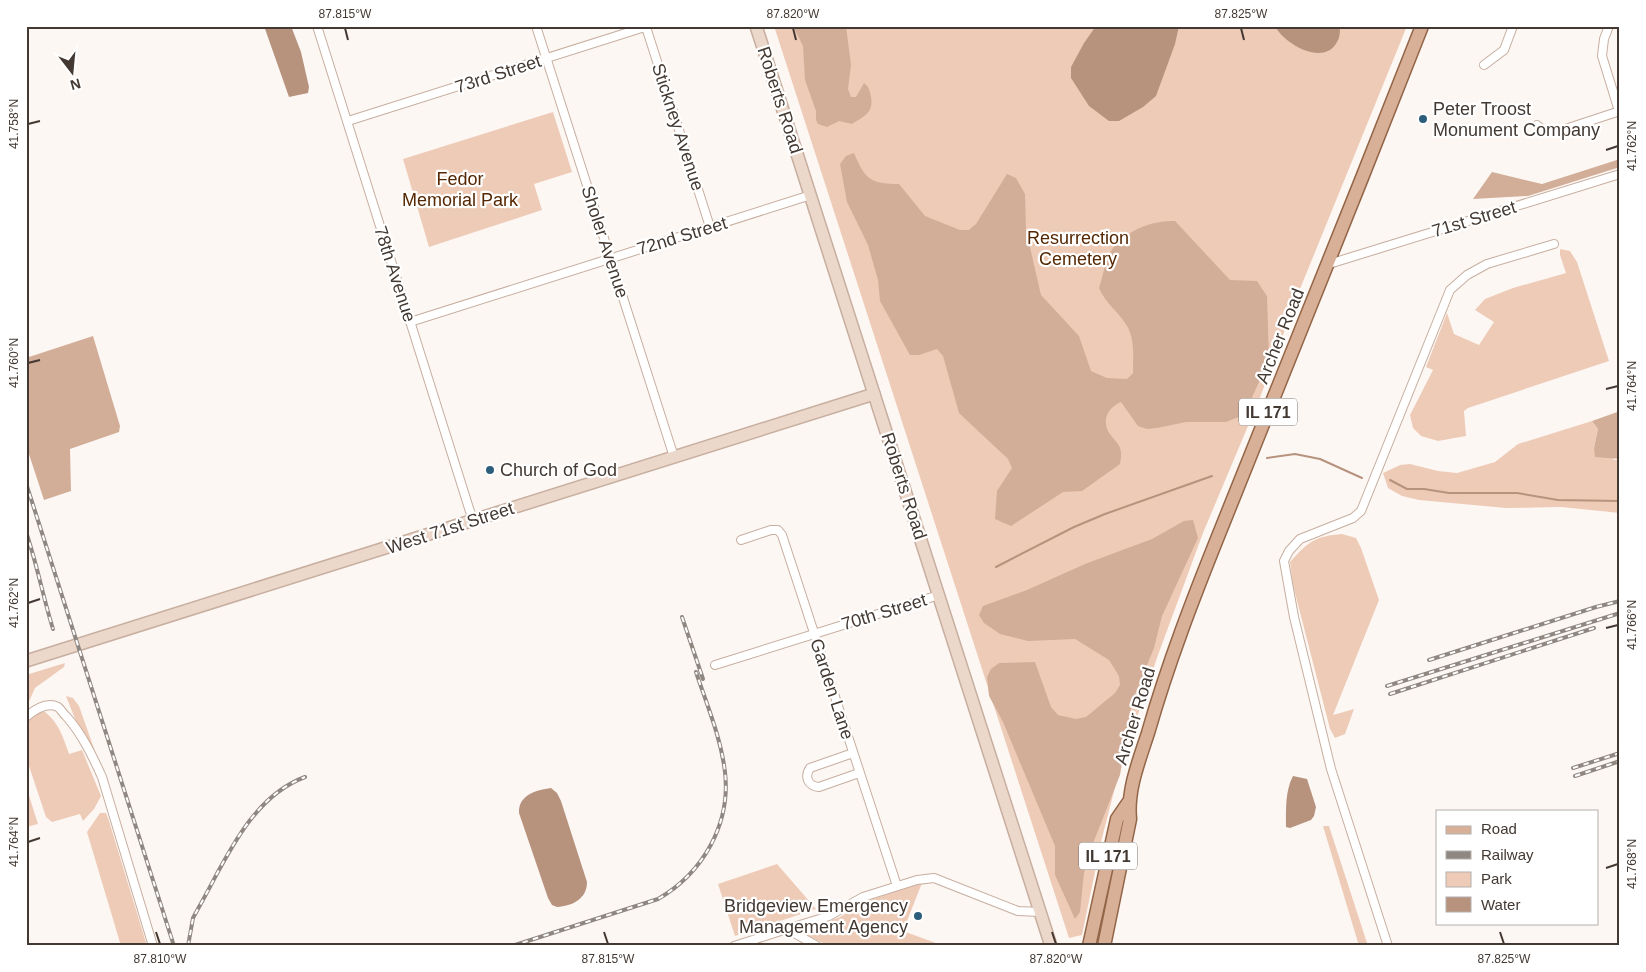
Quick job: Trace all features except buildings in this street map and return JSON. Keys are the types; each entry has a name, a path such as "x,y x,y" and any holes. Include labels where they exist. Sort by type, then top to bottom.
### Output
{"main road":[{"name":"Archer Road","path":"1104,946 1130,820 1128,803 1158,697 1185,620 1422,26"},
{"name":"Archer Road","path":"1089,946 1116,819 1128,803"}],"street":[{"name":"78th Avenue","path":"317,26 474,520"},
{"name":"Sholer Avenue","path":"536,26 674,457"},
{"name":"Roberts Road","path":"756,26 1051,946"},
{"path":"1484,65 1504,50 1513,26"},
{"path":"1537,125 1543,130 1556,132 1619,111 1602,56 1604,39 1610,26"},
{"name":"73rd Street","path":"348,121 647,27"},
{"name":"Stickney Avenue","path":"647,27 710,227"},
{"name":"71st Street","path":"1328,264 1620,174"},
{"name":"72nd Street","path":"410,322 811,195"},
{"path":"1388,946 1331,769 1294,617 1284,561 1289,551 1300,539 1353,518 1361,511 1450,290 1467,276 1487,264 1554,244"},
{"name":"West 71st Street","path":"26,661 874,394"},
{"name":"Garden Lane","path":"741,540 771,530 778,530 782,535 897,886"},
{"name":"70th Street","path":"714,665 939,595"},
{"path":"26,717 34,710 47,705 58,707 74,726 91,754 102,777 153,946"},
{"path":"853,753 810,768 807,778 813,787 819,787 859,774"},
{"path":"734,946 829,916 856,900 897,886 917,880 934,878 1018,911 1040,912"},
{"path":"787,929 817,946"}],"green space":[{"name":"Resurrection Cemetery","path":"774,26 1407,26 1300,289 1261,395 1203,533 1158,655 1120,768 1102,838 1082,935 1069,938"},
{"name":"Fedor Memorial Park","path":"553,112 572,172 534,184 542,210 429,247 403,159"},
{"path":"1560,249 1570,251 1577,262 1609,361 1468,408 1464,411 1466,436 1438,441 1421,436 1413,428 1410,415 1433,370 1426,367 1447,313 1454,334 1479,345 1494,322 1475,310 1485,299 1513,288 1566,273"},
{"path":"1592,421 1598,429 1594,448 1615,460 1620,459 1620,513 1561,507 1506,508 1419,500 1402,496 1388,488 1383,473 1400,465 1410,464 1438,471 1457,473 1495,462 1518,444"},
{"path":"1342,534 1356,538 1379,600 1333,715 1354,709 1345,734 1335,738 1330,729 1293,585 1290,562 1302,549 1318,538"},
{"path":"65,663 64,667 35,688 26,708 26,675"},
{"path":"66,696 73,698 79,706 98,760 77,724"},
{"path":"38,712 45,712 54,721 69,754 82,750 101,796 94,809 83,821 80,814 52,822 46,817 26,757 26,721"},
{"path":"26,786 38,824 26,827"},
{"path":"100,813 106,813 109,821 147,946 121,946 87,832"},
{"path":"1323,826 1329,826 1368,946 1359,946"},
{"path":"777,864 816,909 735,936 718,884"},
{"path":"922,883 903,931 944,946 829,946 808,936 809,928 840,917 864,902"}],"shaded area":[{"path":"793,26 846,26 851,65 848,89 851,97 856,97 864,83 868,88 872,102 867,114 852,124 839,121 827,127 818,124 816,111 805,80 803,46"},
{"path":"854,153 865,174 870,178 881,183 899,184 925,216 960,230 969,230 976,224 1007,174 1016,178 1025,194 1026,230 1041,295 1079,336 1091,371 1107,378 1127,379 1133,373 1133,349 1130,331 1099,288 1109,255 1117,244 1131,232 1157,222 1175,221 1230,280 1257,281 1267,296 1269,360 1244,415 1226,422 1186,422 1147,429 1138,426 1121,402 1110,410 1106,417 1108,431 1120,448 1120,464 1082,491 1063,492 1011,526 995,519 997,491 1012,468 1008,459 959,413 943,356 937,349 919,355 910,355 880,301 878,280 868,245 847,202 840,164 846,156"},
{"path":"1620,159 1620,167 1528,196 1473,199 1492,172 1542,184"},
{"path":"93,336 120,426 119,432 70,449 71,491 44,500 26,445 26,358"},
{"path":"1620,411 1620,459 1595,457 1594,448 1598,429 1592,421"},
{"path":"1193,520 1198,538 1162,616 1154,648 1132,702 1120,775 1092,846 1084,873 1080,912 1075,919 1055,875 1055,846 1003,722 989,696 987,677 991,669 999,663 1035,662 1051,707 1058,715 1076,719 1086,717 1115,693 1120,685 1119,676 1109,660 1075,639 1028,641 1000,634 984,623 979,615 983,606 1152,539 1184,521"}],"water":[{"path":"264,26 291,26 301,52 309,87 308,93 289,97"},
{"path":"1096,26 1179,26 1175,44 1156,96 1143,107 1119,121 1109,121 1089,106 1071,78 1071,67"},
{"path":"1275,26 1340,26 1340,34 1331,49 1323,53 1314,53 1295,46"},
{"path":"1293,776 1307,779 1316,807 1311,820 1290,828 1286,827 1286,807 1287,794"},
{"path":"551,788 557,793 561,801 587,882 584,893 578,901 557,907 552,905 548,898 519,813 521,802 529,794"}],"waterway":[{"path":"1267,458 1295,454 1320,459 1362,478"},
{"path":"996,567 1074,527 1212,476"},
{"path":"1390,480 1407,489 1424,489 1449,493 1517,493 1558,500 1620,501"}],"railway":[{"path":"26,483 174,946"},
{"path":"26,532 53,629"},
{"path":"1429,660 1620,601"},
{"path":"1387,686 1620,613"},
{"path":"682,617 703,679"},
{"path":"1390,694 1594,628"},
{"path":"512,946 658,899 688,876 701,861 711,845 718,828 726,791 725,772 720,747 696,672"},
{"path":"1573,768 1620,753"},
{"path":"1575,776 1620,761"},
{"path":"188,946 193,918 230,850 242,832 269,799 286,786 305,777"}],"place":[{"name":"Peter Troost Monument Company","path":"1423,119"},
{"name":"Church of God","path":"490,470"},
{"name":"Bridgeview Emergency Management Agency","path":"918,916"}]}
